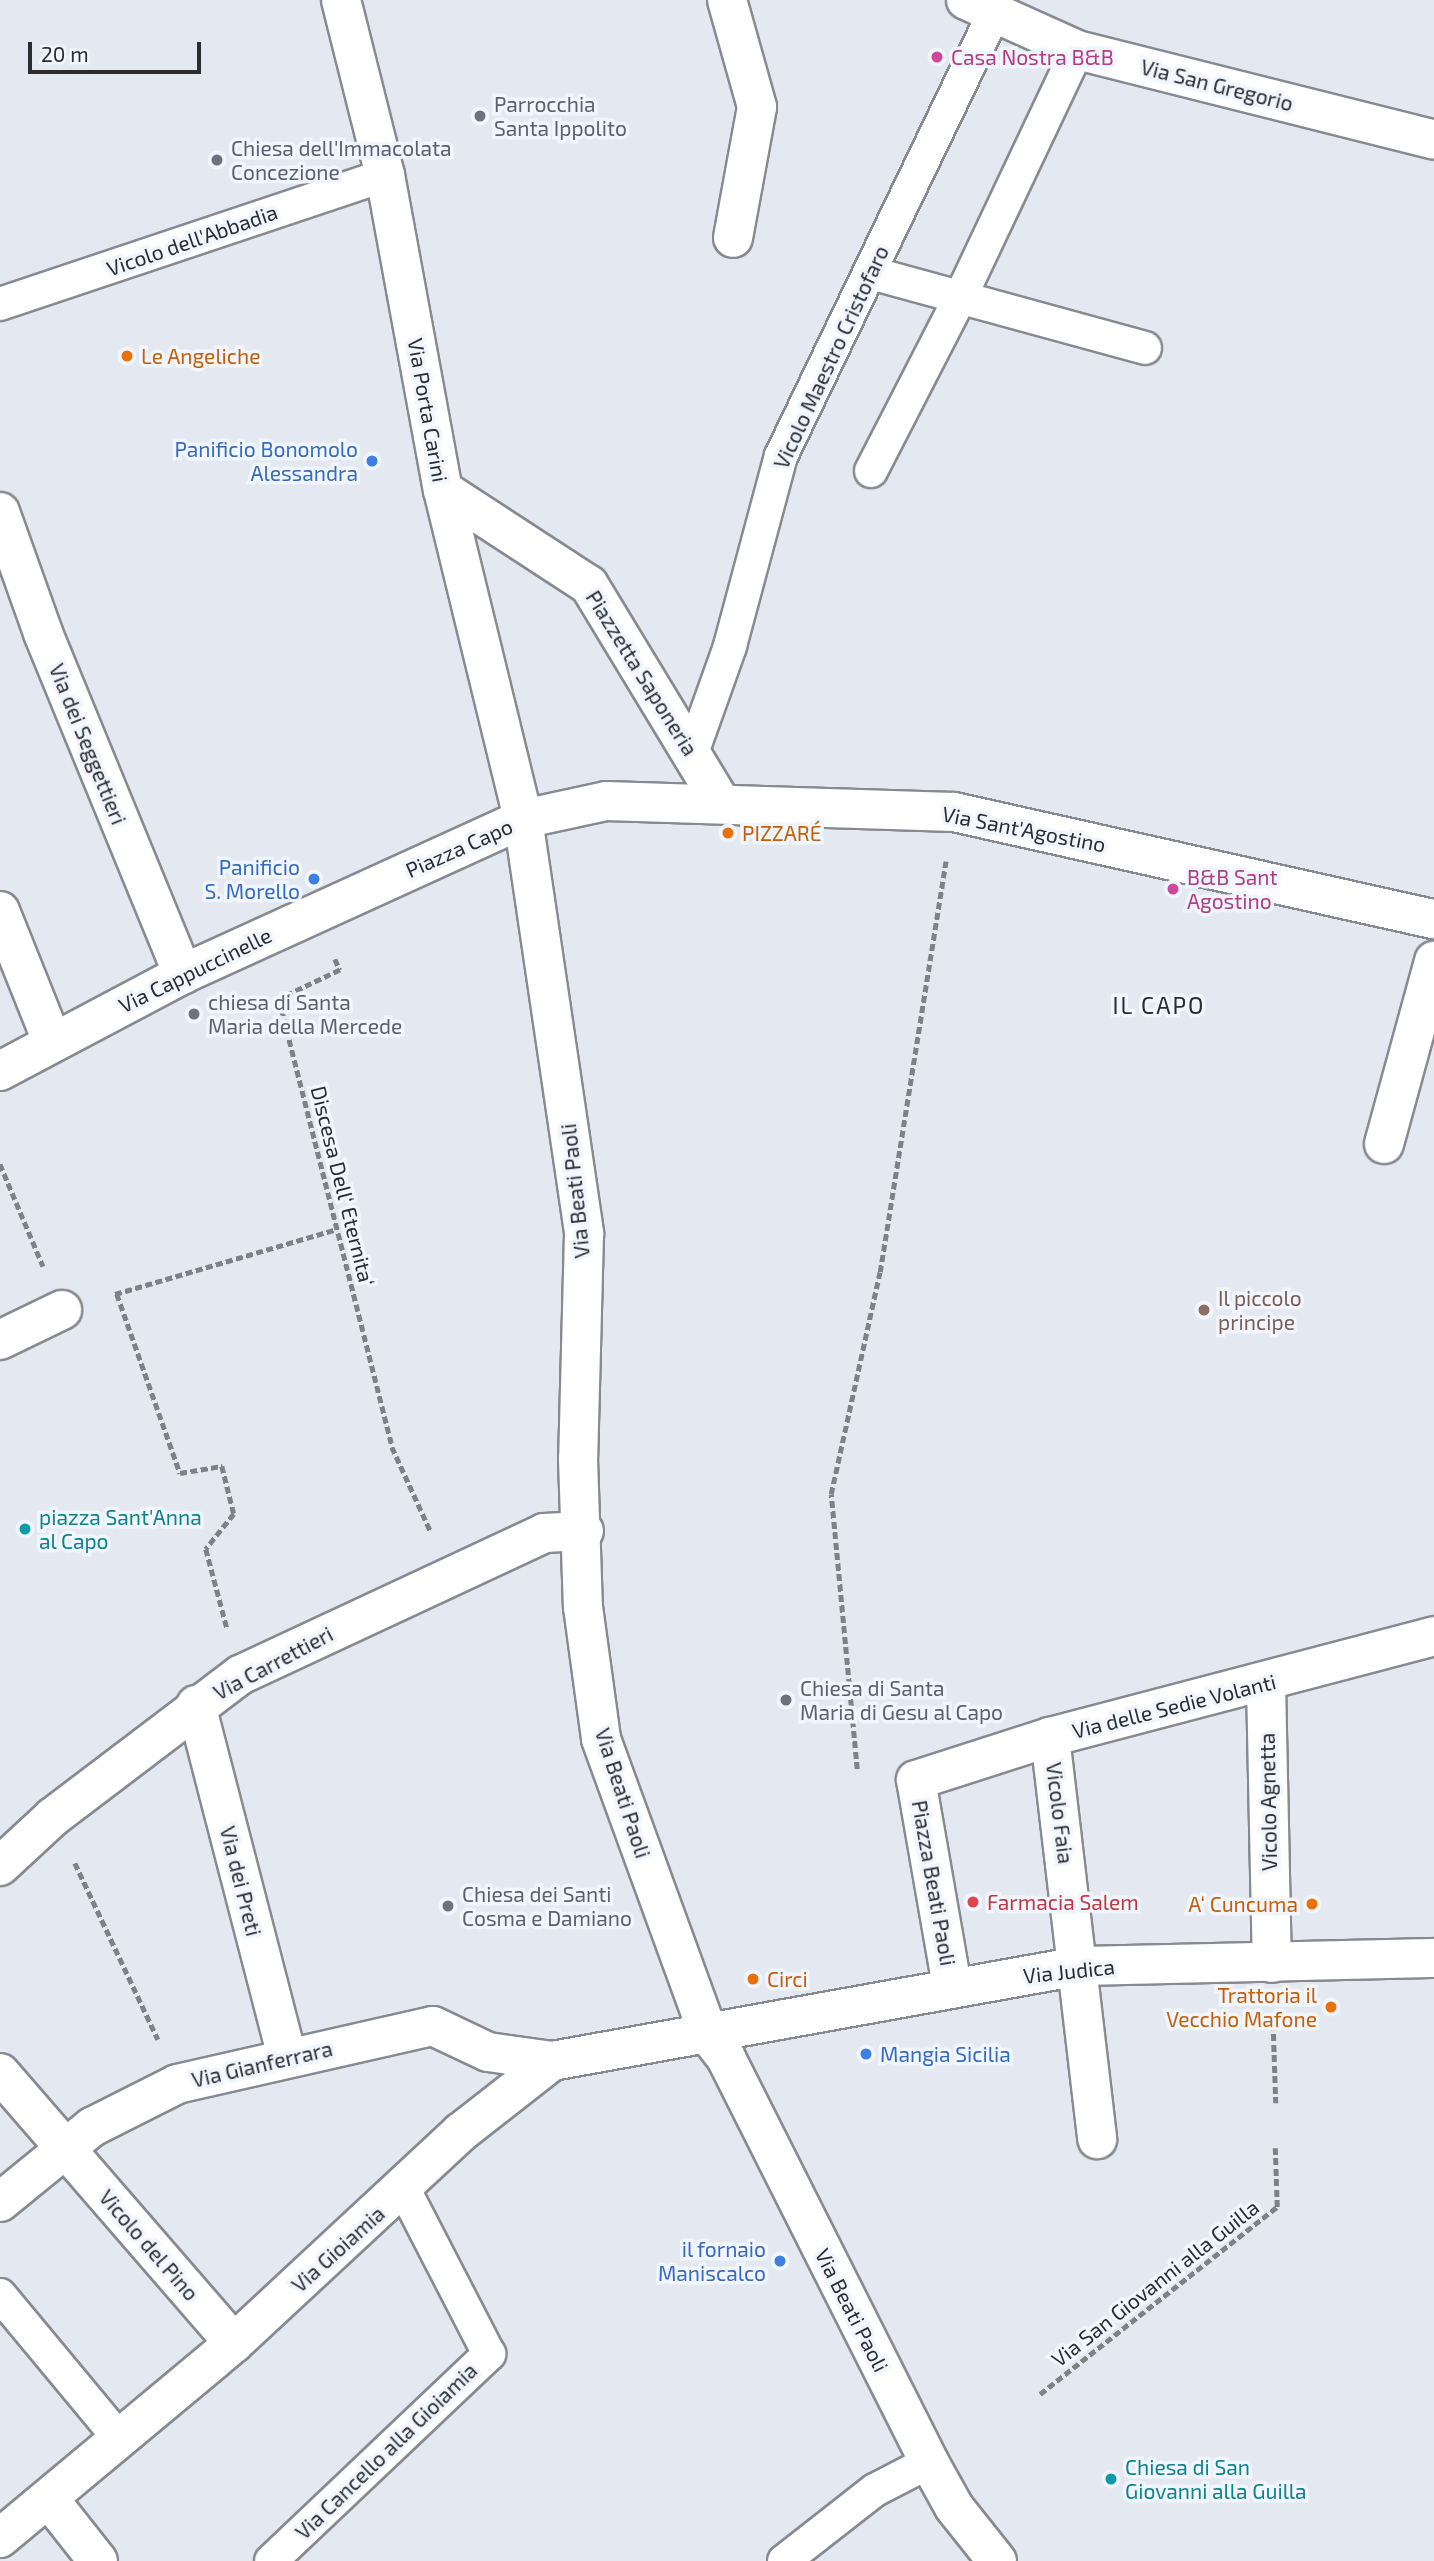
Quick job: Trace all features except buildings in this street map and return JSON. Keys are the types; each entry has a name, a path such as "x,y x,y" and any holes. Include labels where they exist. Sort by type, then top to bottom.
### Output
{"street":[{"name":"Via Porta Carini","path":"341,0 385,175 443,491 523,819"},
{"path":"727,0 757,107 733,238"},
{"name":"Via San Gregorio","path":"987,5 1077,50 1434,140"},
{"name":"Piazzetta Saponeria","path":"443,491 589,586 720,802"},
{"name":"Via dei Seggettieri","path":"0,512 43,633 183,974"},
{"name":"Via Sant'Agostino","path":"523,819 607,801 720,802 954,812 1434,919"},
{"name":"Piazza Capo","path":"394,877 523,819"},
{"name":"Via Beati Paoli","path":"523,819 584,1234 578,1459 584,1531 583,1607 601,1739 709,2036 726,2058 929,2462 954,2507 998,2561"},
{"name":"Via Cappuccinelle","path":"0,1071 52,1041 183,974 394,877"},
{"path":"0,911 52,1041"},
{"path":"1384,1144 1434,961"},
{"path":"0,1340 62,1310"},
{"name":"Via Carrettieri","path":"0,1866 53,1817 196,1704 240,1675 544,1533 584,1531"},
{"name":"Via delle Sedie Volanti","path":"916,1780 1050,1737 1266,1683 1434,1636"},
{"name":"Vicolo Agnetta","path":"1266,1683 1272,1963"},
{"name":"Via dei Preti","path":"196,1704 287,2057"},
{"name":"Vicolo Faia","path":"1050,1737 1079,1966 1097,2139"},
{"name":"Piazza Beati Paoli","path":"916,1780 952,1986"},
{"name":"Via Judica","path":"709,2036 952,1986 1079,1966 1434,1958"},
{"name":"Via Gianferrara","path":"0,2202 64,2146 180,2084 287,2057 433,2026 488,2052 552,2061"},
{"name":"Via Gioiamia","path":"0,2538 234,2343 404,2189 461,2132 552,2061 709,2036"},
{"name":"Vicolo del Pino","path":"0,2073 234,2343"},
{"path":"49,2499 98,2561"}],"lane":[{"name":"Vicolo Maestro Cristofaro","path":"692,752 730,646 781,456 870,273 987,5"},
{"path":"871,471 960,298 1077,50"},
{"name":"Vicolo dell'Abbadia","path":"0,304 385,175"},
{"path":"870,273 1145,348"},
{"name":"Via Cancello alla Gioiamia","path":"271,2561 489,2354 404,2189"},
{"path":"0,2295 118,2437"},
{"path":"784,2561 875,2490 929,2462"}],"path":[{"path":"857,1769 831,1494 880,1272 954,812"},
{"name":"Discesa Dell‘ Eternita‘","path":"341,970 279,999 392,1447 451,1575"},
{"path":"0,1164 62,1310 337,1229"},
{"path":"117,1294 180,1472 222,1466 234,1514 206,1549 240,1675"},
{"path":"53,1817 180,2084"},
{"path":"1272,1963 1276,2103"},
{"name":"Via San Giovanni alla Guilla","path":"1040,2393 1277,2207 1275,2148"}],"place":[{"name":"Casa Nostra B&B","path":"937,57"},
{"name":"Parrocchia Santa Ippolito","path":"480,116"},
{"name":"Chiesa dell'Immacolata Concezione","path":"217,160"},
{"name":"Le Angeliche","path":"127,356"},
{"name":"Panificio Bonomolo Alessandra","path":"372,461"},
{"name":"PIZZARÉ","path":"728,833"},
{"name":"Panificio S. Morello","path":"314,879"},
{"name":"B&B Sant Agostino","path":"1173,889"},
{"name":"chiesa di Santa Maria della Mercede","path":"194,1014"},
{"name":"Il piccolo principe","path":"1204,1310"},
{"name":"piazza Sant'Anna al Capo","path":"25,1529"},
{"name":"Chiesa di Santa Maria di Gesu al Capo","path":"786,1700"},
{"name":"Farmacia Salem","path":"973,1902"},
{"name":"A‘ Cuncuma","path":"1312,1904"},
{"name":"Chiesa dei Santi Cosma e Damiano","path":"448,1906"},
{"name":"Circi","path":"753,1979"},
{"name":"Trattoria il Vecchio Mafone","path":"1331,2007"},
{"name":"Mangia Sicilia","path":"866,2054"},
{"name":"il fornaio Maniscalco","path":"780,2261"},
{"name":"Chiesa di San Giovanni alla Guilla","path":"1111,2479"}],"district":[{"name":"IL CAPO","path":"1159,1005"}]}
